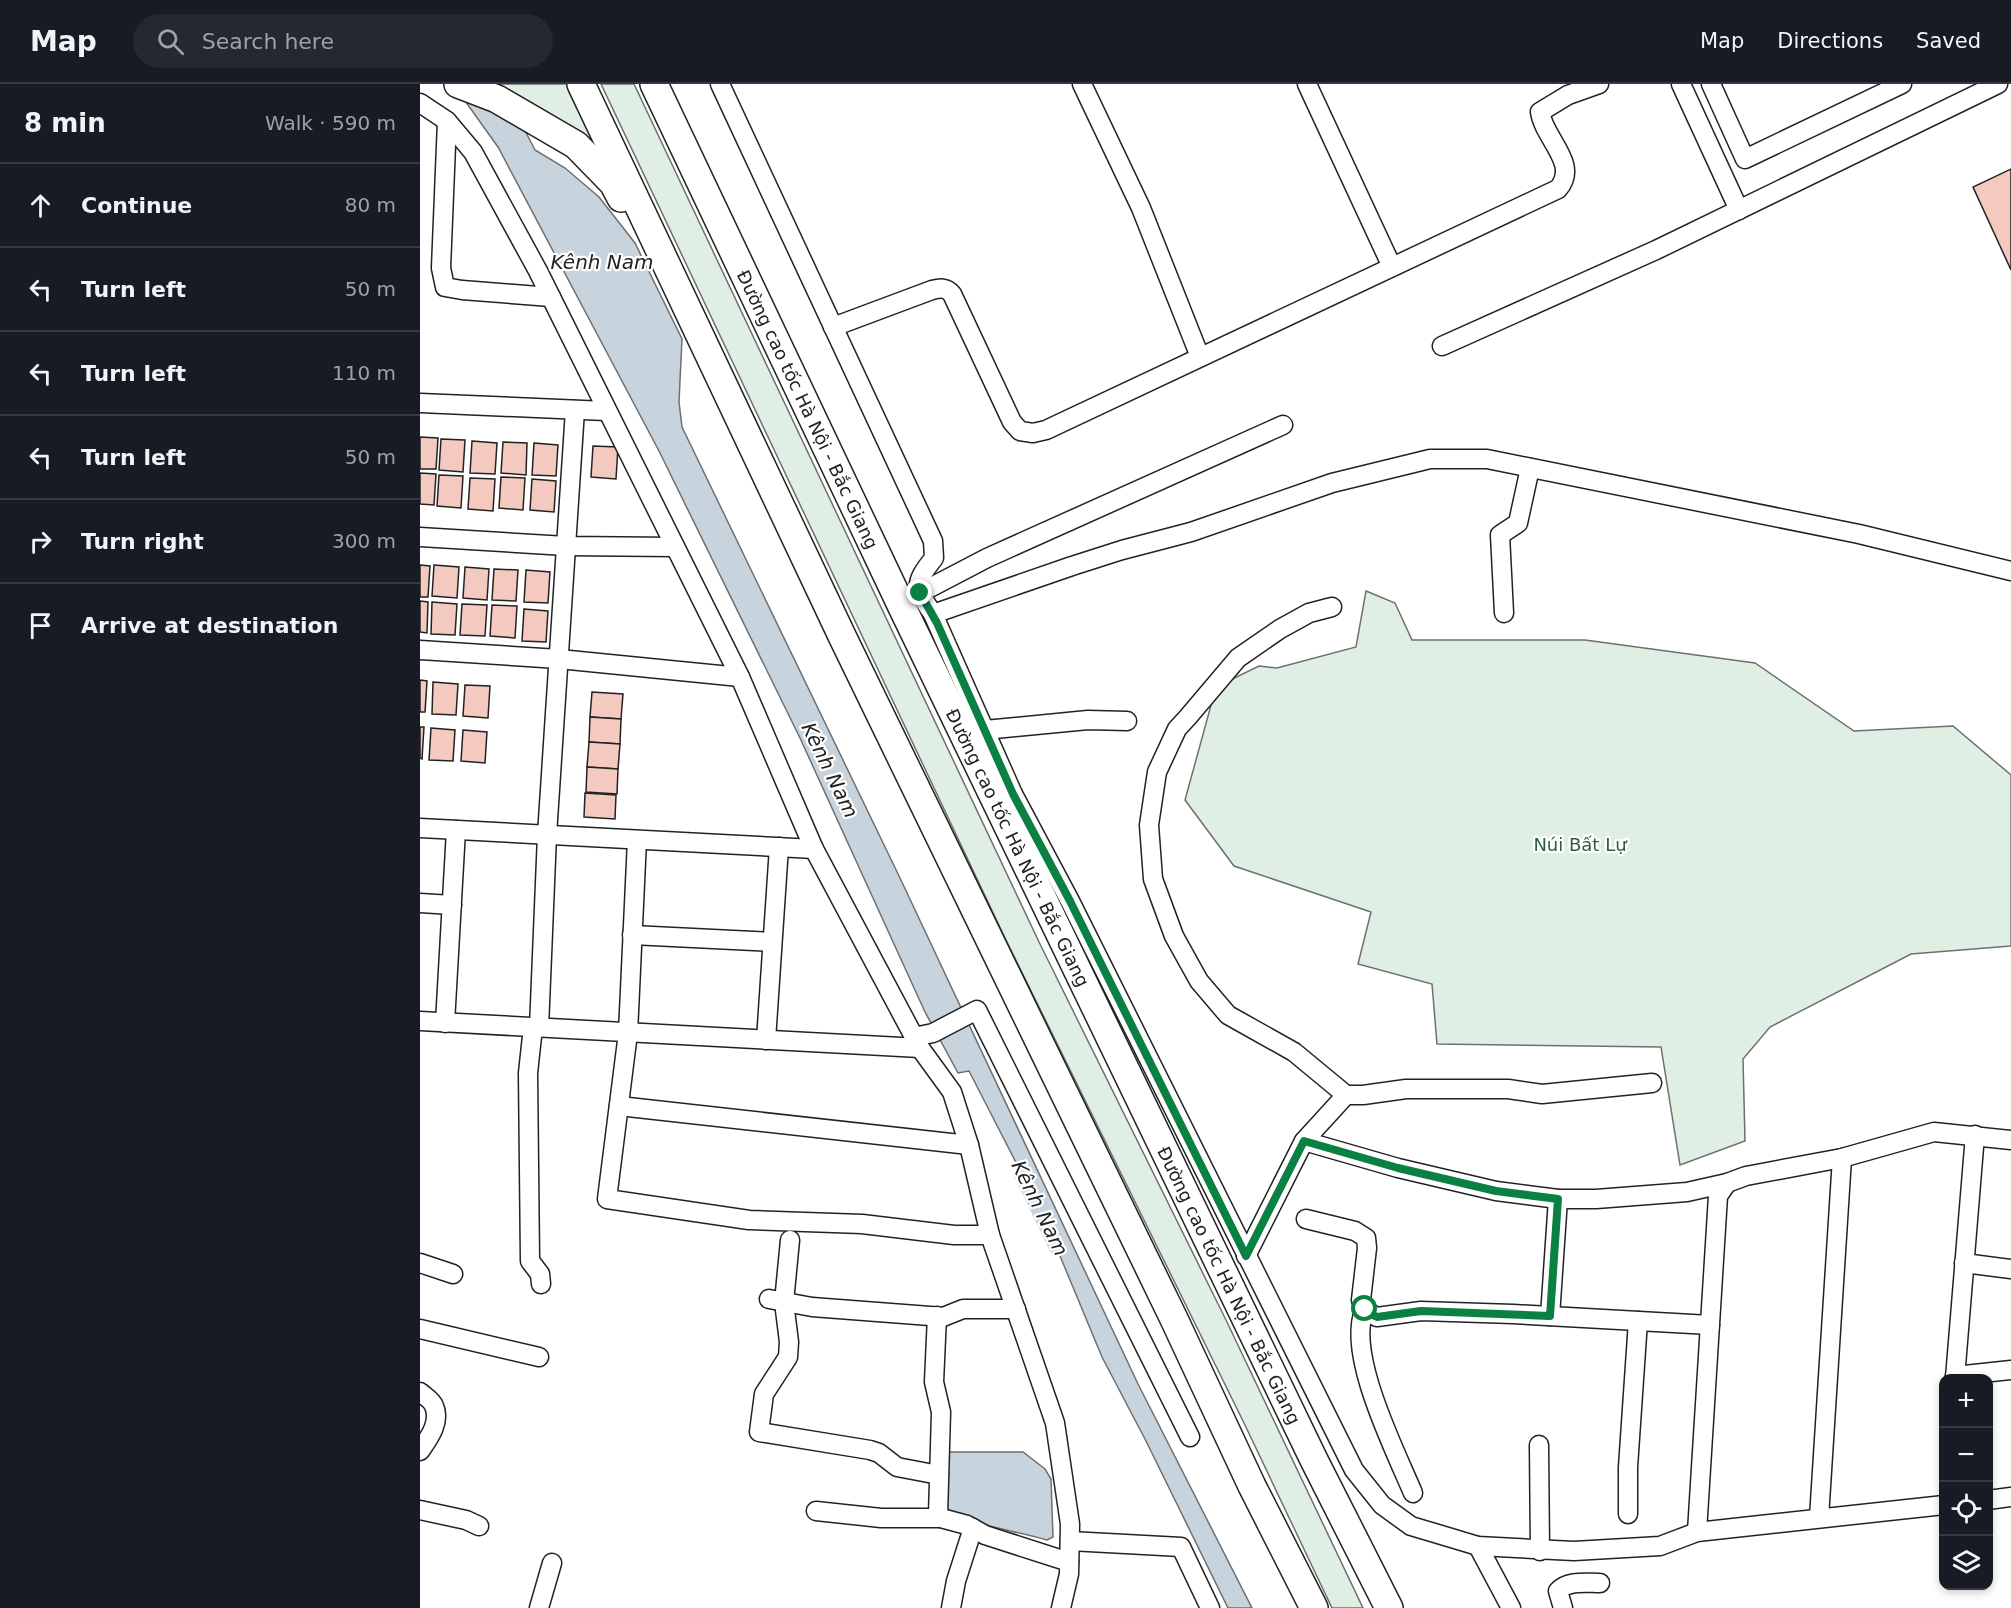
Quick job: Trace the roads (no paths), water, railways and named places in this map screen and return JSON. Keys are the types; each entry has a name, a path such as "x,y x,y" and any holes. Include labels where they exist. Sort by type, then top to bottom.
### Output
{"highway":[{"path":"458,84 497,99 576,145 614,183 715,367"},
{"path":"580,84 843,638 1174,1319 1252,1486 1314,1608"},
{"name":"Đường cao tốc Hà Nội - Bắc Giang","path":"654,84 902,607 1314,1460 1389,1608"}],"street":[{"path":"720,84 933,541 934,558 920,575 918,582 920,593 933,614 1013,794 1070,901 1354,1470 1382,1505 1412,1526 1478,1546 1540,1551 1660,1546 1697,1532 1939,1506"},
{"path":"1082,84 1141,208 1200,357"},
{"path":"1307,84 1392,267"},
{"path":"1681,84 1739,210"},
{"path":"1711,84 1745,159 1891,86"},
{"path":"1442,346 1656,250 1998,84"},
{"path":"833,327 932,290 943,288 948,290 955,299 1012,422 1020,431 1033,433 1046,430 1558,189 1567,173 1541,120 1540,112 1568,95 1595,85"},
{"path":"420,103 447,121 473,152 551,297 740,677 814,849 917,1043 952,1092 969,1144 990,1235 1055,1424 1071,1524 1069,1574 1061,1608"},
{"path":"447,121 441,268 445,286 462,290 551,297"},
{"path":"420,403 606,411"},
{"path":"541,1284 540,1274 530,1262 528,1073 536,1028 575,410"},
{"path":"920,593 987,558 1283,425"},
{"path":"933,614 1122,550 1191,532 1332,483 1430,459 1487,459 1859,534 2011,571"},
{"path":"1503,614 1500,535 1518,524 1530,468"},
{"path":"420,537 566,546 675,547"},
{"path":"1332,607 1309,613 1280,629 1238,658 1177,729 1157,772 1149,825 1154,879 1174,936 1199,981 1228,1014 1294,1052 1346,1095 1406,1089 1508,1089 1542,1094 1652,1083"},
{"path":"420,650 558,659 740,677"},
{"path":"984,730 1088,720 1127,721"},
{"path":"420,828 814,849"},
{"path":"445,1023 456,830"},
{"path":"637,840 628,1033 607,1199 749,1220 862,1224 954,1235 990,1235"},
{"path":"766,1040 779,847"},
{"path":"420,903 452,905"},
{"path":"632,935 772,942"},
{"path":"420,1021 766,1040 917,1043 977,1010 1190,1437"},
{"path":"1246,1256 1304,1141 1346,1095"},
{"path":"618,1106 969,1144"},
{"path":"1304,1141 1398,1168 1496,1191 1558,1199 1596,1199 1687,1192 1746,1176 1842,1158 1934,1132 2011,1140"},
{"path":"1955,1374 1975,1135"},
{"path":"1819,1518 1842,1158"},
{"path":"1697,1532 1718,1196 1727,1183"},
{"path":"1550,1316 1558,1199"},
{"path":"1306,1219 1355,1231 1366,1238 1367,1248 1361,1300 1365,1309 1377,1317 1421,1311 1710,1325"},
{"path":"790,1240 777,1300 789,1342 788,1357 764,1394 759,1432 870,1450 879,1453 897,1467 939,1475"},
{"path":"420,1263 453,1274"},
{"path":"1964,1263 2011,1269"},
{"path":"777,1300 813,1307 943,1317 963,1309 1016,1309"},
{"path":"1365,1309 1360,1319 1360,1338 1368,1388 1413,1493"},
{"path":"937,1316 934,1382 941,1412 938,1515 941,1518"},
{"path":"1628,1514 1628,1467 1638,1321"},
{"path":"420,1329 539,1357"},
{"path":"1979,1374 2011,1370"},
{"path":"420,1392 433,1404 436,1417 435,1426 420,1451"},
{"path":"1539,1445 1540,1551"},
{"path":"1993,1499 2011,1497"},
{"path":"420,1510 466,1520 479,1526"},
{"path":"816,1511 881,1518 941,1518 967,1525 985,1535 1069,1562"},
{"path":"951,1608 956,1581 973,1528"},
{"path":"1070,1541 1180,1547 1210,1608"},
{"path":"1478,1546 1511,1608"},
{"path":"539,1608 552,1563"},
{"path":"1563,1608 1558,1591 1563,1586 1571,1583 1600,1583"}],"water":[{"name":"Kênh Nam","path":"453,84 501,84 535,150 565,168 599,197 635,243 682,339 679,402 682,427 900,878 1138,1384 1252,1608 1228,1608 1102,1357 1043,1215 969,1071 958,1073 925,1012 800,738 659,451 498,147"},
{"path":"947,1452 1023,1452 1045,1469 1051,1479 1053,1537 1047,1540 996,1528 946,1510"}],"waterway":[{"name":"Kênh Nam","path":"1023,1174 1058,1247"}],"park label":[{"name":"Núi Bất Lự","path":"1580,844"}]}
